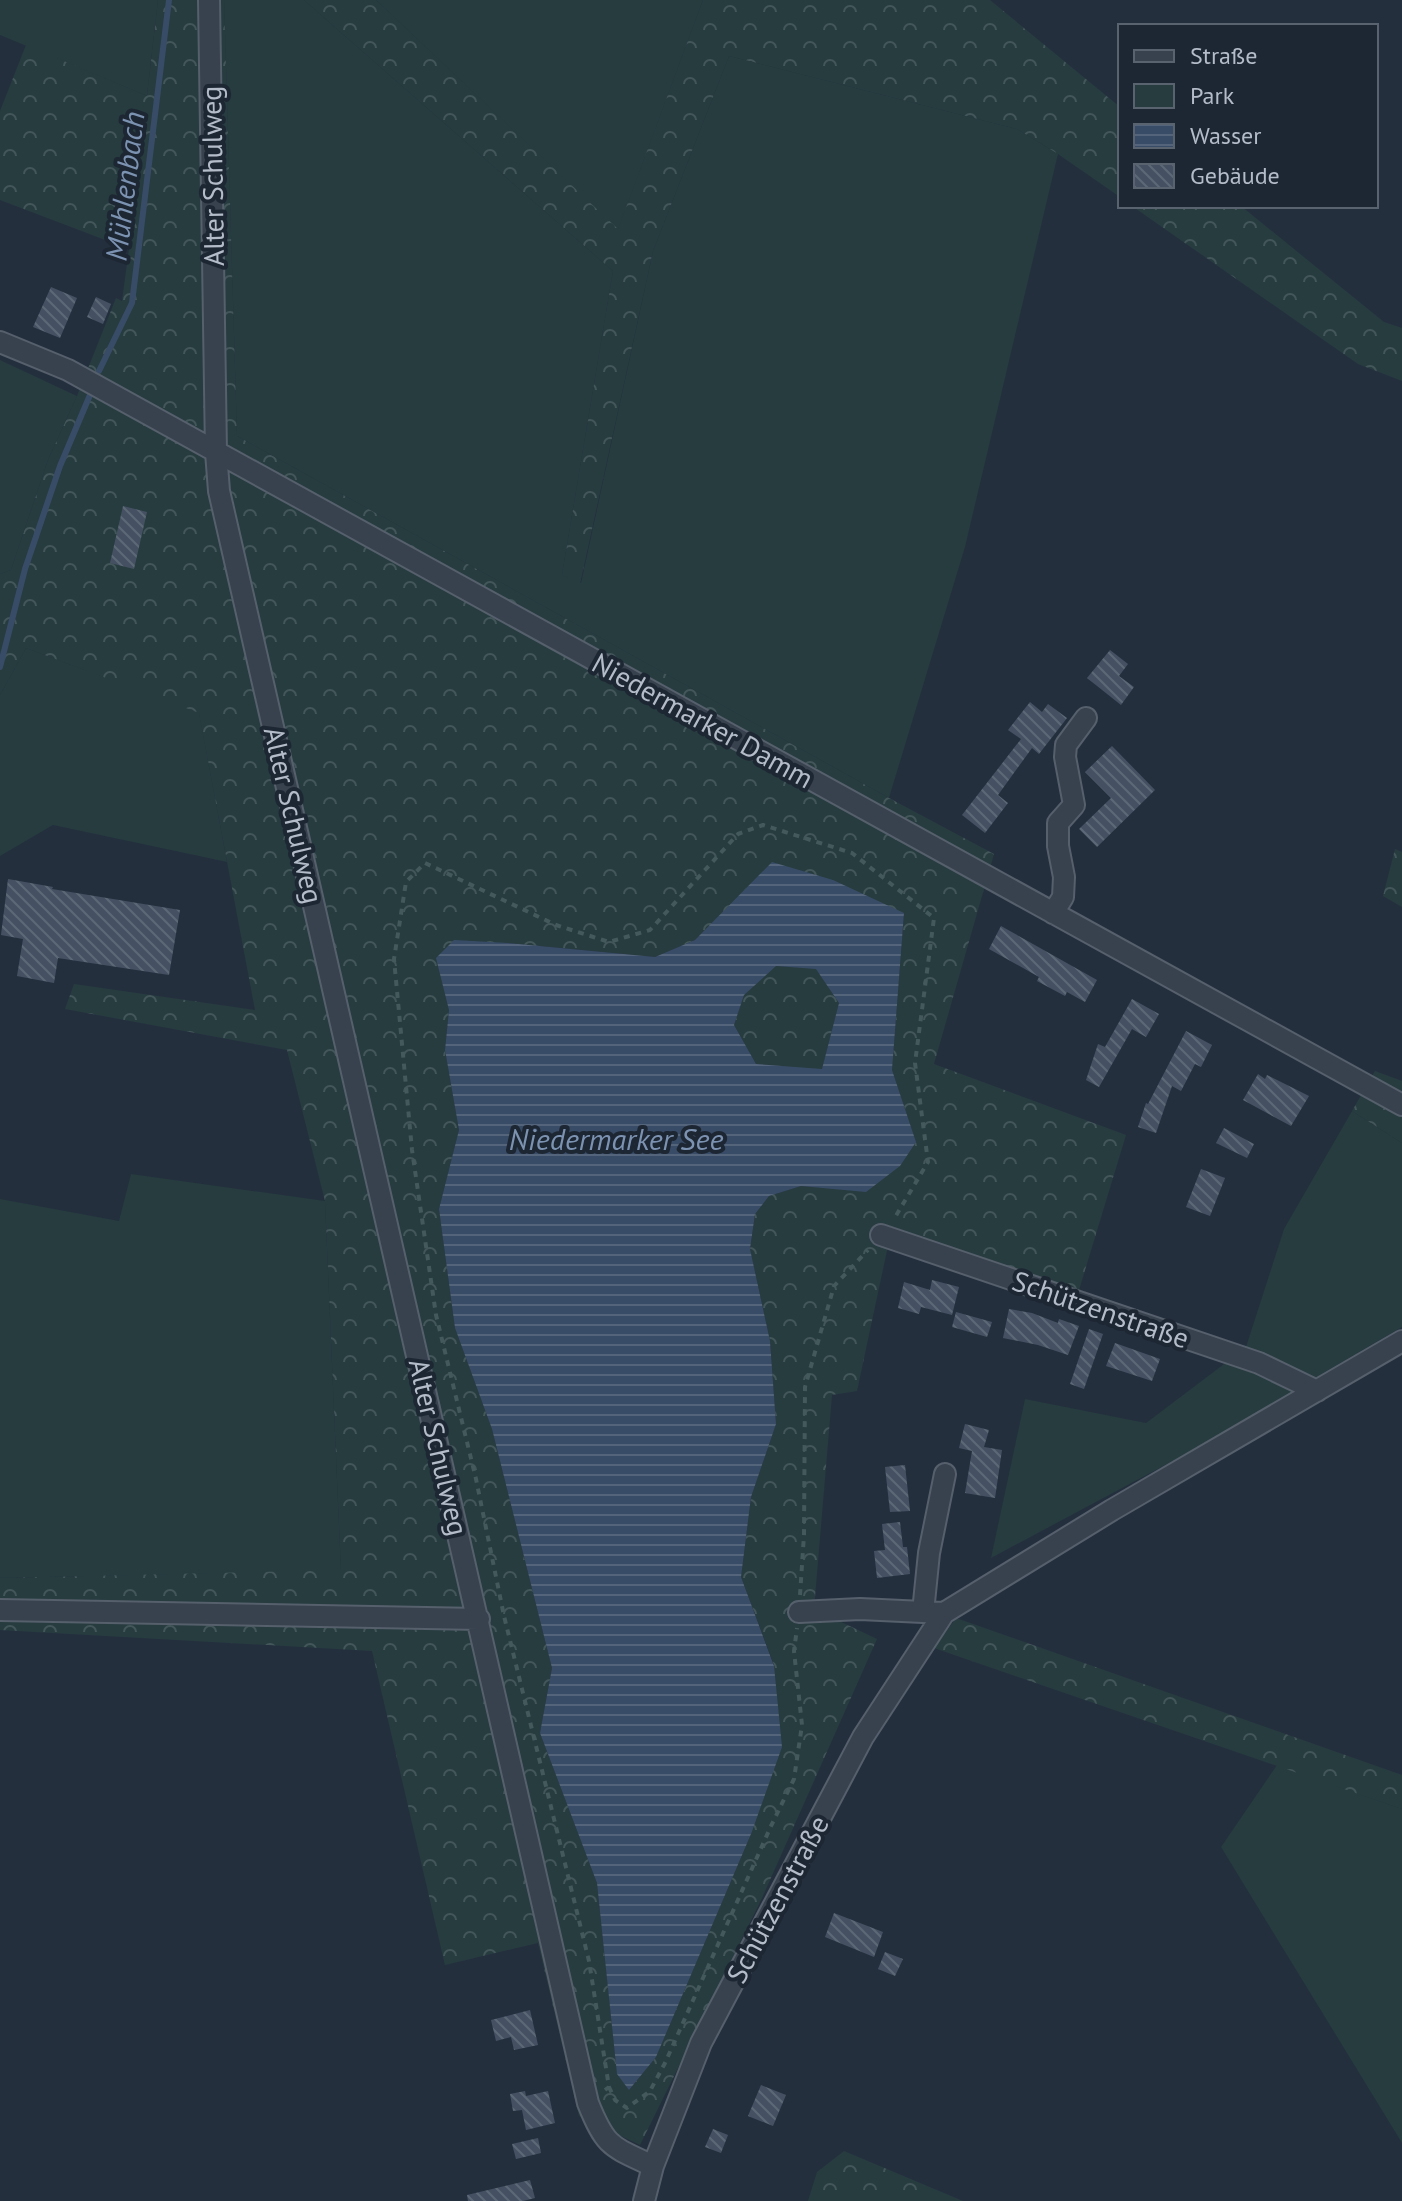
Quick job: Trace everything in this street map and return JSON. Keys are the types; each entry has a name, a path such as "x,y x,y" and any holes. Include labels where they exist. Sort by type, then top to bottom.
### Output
{"street":[{"name":"Alter Schulweg","path":"209,0 219,491 588,2103 599,2131 611,2146 653,2166"},
{"name":"Niedermarker Damm","path":"0,342 68,370 1402,1105"},
{"path":"1053,913 1063,897 1058,823 1074,805 1065,757 1066,745 1086,718"},
{"name":"Schützenstraße","path":"881,1235 1259,1363 1317,1391"},
{"name":"Schützenstraße","path":"644,2201 653,2166 701,2043 855,1750 944,1613 1112,1510 1402,1341"},
{"path":"923,1612 929,1553 945,1474"},
{"path":"799,1612 860,1609 944,1613"},
{"path":"0,1610 479,1619"}],"path":[{"path":"763,825 852,853 934,918 915,1063 928,1162 886,1231 834,1286 805,1387 804,1535 799,1612 794,1651 802,1725 794,1779 665,2063 650,2091 627,2108 615,2100 609,2087 589,1961 504,1616 476,1479 436,1315 412,1150 394,959 406,882 425,863 556,925 609,942 650,930 738,834 763,825"},
{"path":"588,2103 609,2087"}],"green space":[{"path":"0,0 158,0 147,96 0,35"},
{"path":"158,0 224,0 237,436 994,854 934,1064 1126,1135 1079,1290 892,1227 857,1391 832,1395 814,1609 877,1639 762,1898 640,2145 579,2116 538,1943 445,1965 372,1651 0,1630 0,1578 341,1570 325,1201 287,1050 65,1009 74,984 255,1010 199,713 26,648 0,695 0,574 11,570 48,460 116,298 122,301 129,249 0,200 0,111 26,45 147,96","holes":["727,909 904,913 892,1070 916,1142 866,1191 801,1186 769,1196 755,1214 750,1249 770,1341 776,1424 751,1497 741,1577 774,1665 751,1834 656,2057 629,2090 617,2073 597,1883 540,1733 552,1668 492,1429 455,1328 439,1209 459,1130 445,1050 449,1010 508,943 655,957 695,940"]},
{"path":"224,0 304,0 613,271 562,575 581,583 653,251 729,56 1017,129 1058,154 965,547 889,798 237,436"},
{"path":"304,0 376,0 618,229 703,0 990,0 1118,105 1118,196 1017,129 729,56 653,251 580,584 562,575 613,271"},
{"path":"376,0 703,0 618,230"},
{"path":"1135,208 1243,208 1384,322 1402,328 1402,381 1358,364"},
{"path":"0,360 77,396 48,460 11,570 0,574"},
{"path":"26,648 199,712 227,862 53,825 0,856 0,695"},
{"path":"1395,849 1402,852 1402,907 1383,896"},
{"path":"775,966 816,968 839,1003 822,1070 756,1064 734,1025 744,995"},
{"path":"1375,1071 1402,1081 1402,1143 1352,1111"},
{"path":"1352,1111 1402,1143 1402,1327 1313,1379 1246,1347 1284,1229"},
{"path":"131,1174 325,1201 341,1571 0,1578 0,1199 119,1221"},
{"path":"1228,1361 1300,1393 991,1558 1025,1399 1146,1423"},
{"path":"956,1618 1402,1775 1402,1809 934,1648"},
{"path":"1277,1765 1402,1809 1402,2143 1221,1847"},
{"path":"844,2151 963,2201 808,2201 817,2172"}],"water":[{"name":"Niedermarker See","path":"772,862 833,880 904,913 892,1070 916,1142 900,1166 866,1192 801,1186 769,1196 755,1214 750,1249 770,1341 776,1424 751,1497 741,1577 774,1666 782,1747 751,1834 656,2057 629,2090 617,2074 597,1883 540,1733 552,1668 492,1429 455,1328 439,1209 459,1130 445,1050 449,1010 436,958 454,940 655,957 695,940","holes":["776,966 816,969 839,1003 822,1069 756,1064 734,1025 744,995"]}],"building":[{"path":"51,287 77,298 60,338 33,327"},
{"path":"96,297 111,304 103,324 87,317"},
{"path":"123,506 147,512 134,569 110,563"},
{"path":"1110,650 1128,664 1119,676 1134,687 1121,705 1087,678"},
{"path":"1030,702 1042,712 1048,704 1067,718 1039,754 1032,748 998,795 1008,803 985,833 962,815 1021,739 1008,730"},
{"path":"1112,746 1155,790 1097,847 1079,829 1111,798 1085,772"},
{"path":"8,879 180,910 169,975 58,958 54,983 17,976 23,939 1,935"},
{"path":"1001,926 1097,980 1085,1002 1067,992 1065,996 1037,981 1039,977 989,949"},
{"path":"1132,999 1159,1014 1146,1037 1132,1029 1099,1087 1086,1080 1098,1044 1105,1047"},
{"path":"1186,1031 1212,1045 1201,1067 1195,1064 1181,1091 1172,1086 1156,1133 1138,1127 1146,1103"},
{"path":"1258,1074 1265,1079 1267,1075 1309,1096 1291,1126 1243,1100"},
{"path":"1224,1128 1254,1144 1247,1158 1216,1143"},
{"path":"1201,1169 1225,1178 1210,1216 1186,1207"},
{"path":"932,1280 959,1287 952,1315 921,1307 919,1314 898,1308 904,1282 930,1290"},
{"path":"1009,1309 1079,1326 1068,1355 1003,1338"},
{"path":"956,1312 992,1322 987,1337 952,1327"},
{"path":"1089,1329 1103,1334 1084,1389 1070,1384"},
{"path":"1115,1343 1160,1359 1152,1381 1106,1366"},
{"path":"965,1424 989,1430 984,1447 1002,1450 995,1498 965,1493 972,1451 959,1448"},
{"path":"905,1465 910,1511 890,1512 885,1467"},
{"path":"900,1522 910,1574 877,1578 874,1551 885,1550 882,1524"},
{"path":"834,1913 883,1932 874,1957 825,1937"},
{"path":"885,1952 903,1959 895,1976 878,1969"},
{"path":"530,2010 538,2045 514,2050 511,2037 496,2041 491,2020"},
{"path":"761,2085 786,2095 773,2126 748,2116"},
{"path":"525,2091 526,2096 548,2091 555,2123 526,2130 522,2110 513,2111 510,2094"},
{"path":"713,2129 728,2135 721,2153 705,2147"},
{"path":"538,2138 541,2153 516,2159 512,2144"},
{"path":"530,2180 535,2198 523,2201 468,2201 467,2195"}],"waterway":[{"name":"Mühlenbach","path":"99,371 132,303 169,0"},
{"name":"Mühlenbach","path":"0,667 25,569 60,466 90,395"}]}
